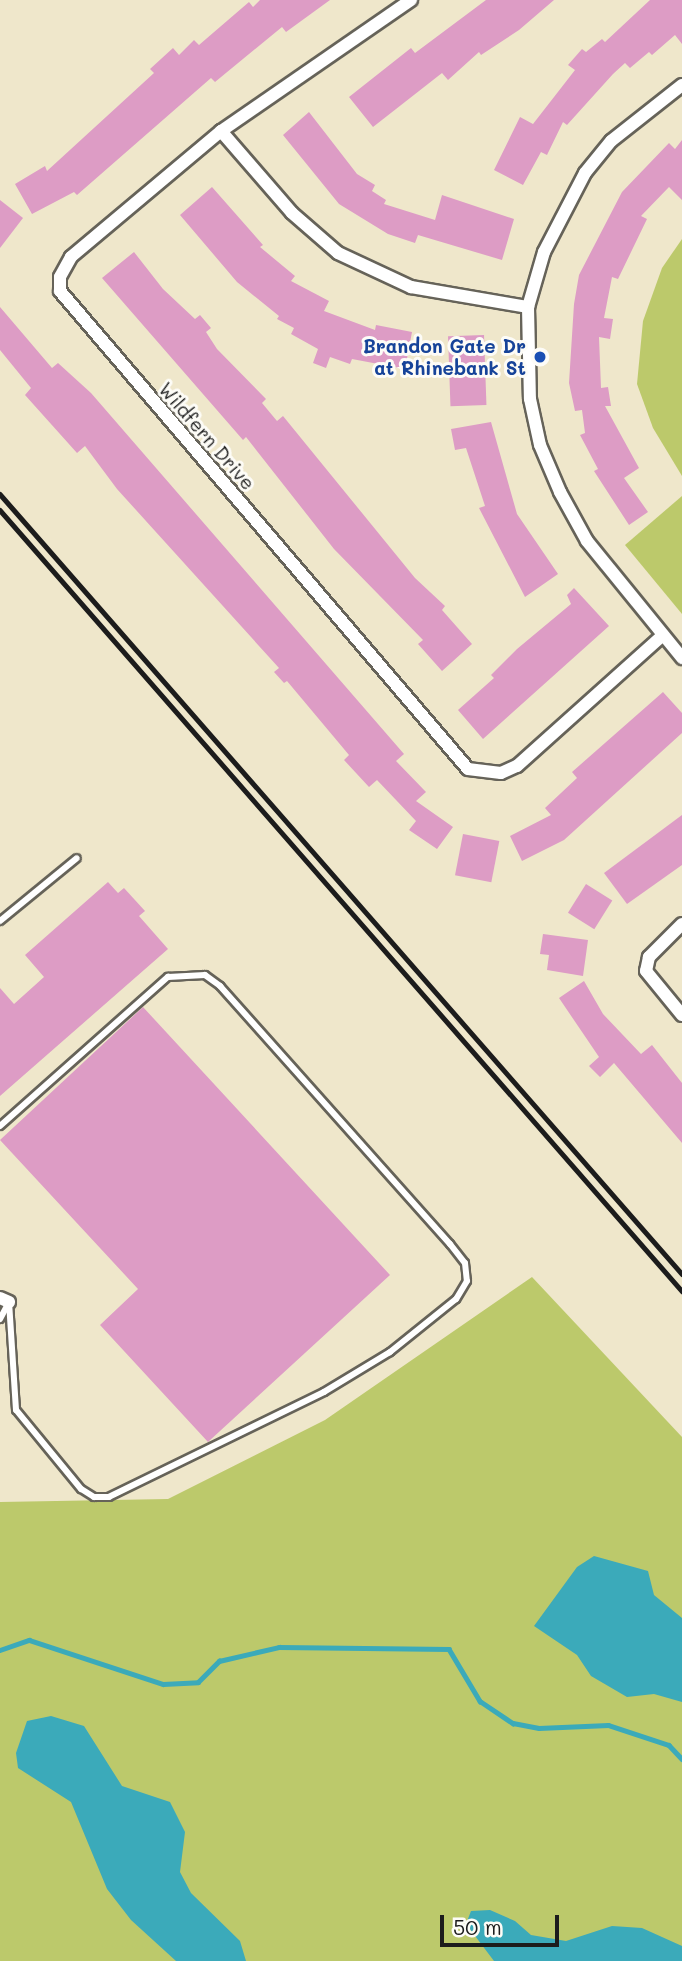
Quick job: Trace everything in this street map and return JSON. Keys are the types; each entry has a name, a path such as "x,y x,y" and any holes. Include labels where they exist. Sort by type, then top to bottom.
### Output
{"street":[{"name":"Wildfern Drive","path":"411,0 221,131 71,257 60,277 60,291 468,769 501,773 517,766 663,635"},
{"path":"682,85 611,141 585,173 544,252 528,307 530,399 540,444 587,541 682,658"},
{"path":"221,131 292,213 338,253 411,287 528,307"},
{"path":"682,923 649,957 646,971 682,1015"}],"lane":[{"path":"0,922 77,858"},
{"path":"0,1126 167,977 205,975 220,986 450,1244 465,1263 467,1281 456,1299 390,1352 324,1392 109,1497 94,1497 81,1489 16,1410 5,1300"},
{"path":"0,1319 5,1300"}],"green space":[{"path":"682,239 682,476 653,428 637,384 643,321 662,268"},
{"path":"682,496 682,614 625,545"},
{"path":"532,1277 682,1437 682,1961 0,1961 0,1502 168,1499 325,1420"}],"water":[{"path":"594,1556 648,1571 654,1595 682,1618 682,1702 654,1694 627,1697 591,1676 577,1655 534,1626 577,1567"},
{"path":"51,1716 84,1726 122,1786 170,1802 185,1832 180,1872 191,1893 240,1941 246,1961 176,1961 131,1920 107,1889 71,1802 18,1768 16,1753 27,1721"},
{"path":"490,1910 515,1921 531,1935 566,1941 612,1926 642,1928 682,1946 682,1961 494,1961 466,1924 471,1911"}],"building":[{"path":"260,0 330,0 286,32 282,27 215,82 211,78 77,195 74,192 32,214 15,184 45,166 47,171 154,73 150,69 173,48 179,55 194,40 199,45 249,2 253,7"},
{"path":"486,0 554,0 519,30 481,55 479,52 448,80 442,73 373,127 349,97 411,48 415,53"},
{"path":"650,0 682,0 682,44 675,35 652,55 649,52 630,68 625,63 567,125 563,122 547,155 541,152 523,185 494,170 520,117 533,124 575,70 568,65 582,49 586,52 602,39 605,42"},
{"path":"309,112 357,174 375,185 372,191 386,200 384,204 435,220 442,195 514,219 502,260 418,235 415,243 388,234 339,204 283,135"},
{"path":"682,140 682,200 669,187 641,216 647,219 618,279 612,277 604,318 613,319 610,339 599,337 601,388 608,387 611,406 605,406 639,468 624,478 648,512 629,525 594,471 598,469 580,435 585,433 582,410 575,411 569,383 574,304 579,275 622,192 669,143 675,149"},
{"path":"212,187 263,245 260,247 295,276 291,281 329,301 324,311 375,330 376,325 412,332 405,369 352,359 350,364 330,357 326,368 313,363 318,349 291,334 294,328 277,319 279,316 237,282 180,215"},
{"path":"0,200 23,218 0,248"},
{"path":"134,252 163,289 195,319 200,315 211,328 206,332 217,349 266,399 262,403 277,421 283,416 415,578 445,606 442,610 472,644 442,671 418,644 423,640 334,549 246,437 243,440 102,278"},
{"path":"0,307 52,368 58,363 91,393 404,754 396,761 426,792 416,801 453,827 437,849 409,830 416,821 377,780 369,787 344,760 349,755 287,681 284,683 274,672 279,668 117,489 85,446 77,453 25,395 31,388 0,350"},
{"path":"484,335 486,405 450,406 448,336"},
{"path":"491,422 517,514 558,574 525,597 479,508 485,506 466,448 455,450 451,429"},
{"path":"574,588 609,626 483,739 458,710 494,678 491,675 517,649 571,604 567,595"},
{"path":"663,692 682,713 682,733 564,840 522,861 510,836 551,815 545,808 577,778 572,772"},
{"path":"682,815 682,865 627,904 604,873"},
{"path":"463,834 499,841 491,882 455,875"},
{"path":"108,882 118,893 124,888 145,911 139,916 168,949 0,1096 0,988 14,1004 44,977 25,955"},
{"path":"586,884 612,900 594,929 568,913"},
{"path":"543,934 588,940 583,976 547,970 549,955 540,954"},
{"path":"584,981 603,1014 641,1054 652,1045 682,1083 682,1143 614,1063 600,1077 589,1066 599,1057 559,998"},
{"path":"143,1007 390,1275 208,1442 100,1325 138,1289 0,1140"}],"waterway":[{"path":"0,1650 29,1640 163,1684 198,1682 219,1661 279,1647 449,1649 480,1701 513,1723 539,1728 608,1725 669,1745 682,1759"}],"railway":[{"path":"0,494 682,1274"},
{"path":"0,510 682,1291"}],"place":[{"name":"Brandon Gate Dr at Rhinebank St","path":"540,357"}]}
